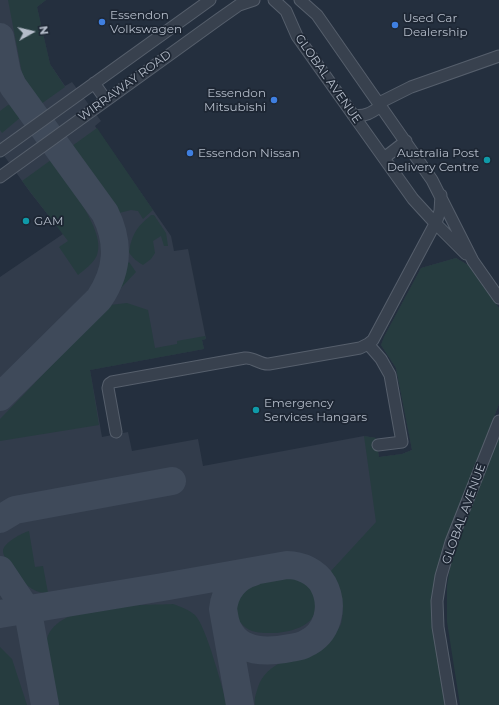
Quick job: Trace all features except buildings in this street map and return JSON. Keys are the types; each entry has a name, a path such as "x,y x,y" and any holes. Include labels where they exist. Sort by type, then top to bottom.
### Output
{"street":[{"name":"WIRRAWAY ROAD","path":"0,151 210,0"},
{"name":"WIRRAWAY ROAD","path":"0,177 233,10 254,0"},
{"name":"GLOBAL AVENUE","path":"274,0 286,11 297,36 413,199 434,224 473,261"},
{"name":"GLOBAL AVENUE","path":"300,0 317,15 406,141 441,195 473,261 499,298"},
{"path":"353,115 368,115 380,105 411,87 499,56"},
{"path":"94,83 106,100"},
{"path":"384,158 406,141"},
{"path":"116,432 108,388 109,384 112,382 245,358 252,358 263,364 269,364 360,348 368,344 373,340 434,224 440,211 441,195"},
{"path":"368,344 381,359 390,374 402,442 378,445"},
{"name":"GLOBAL AVENUE","path":"451,705 438,627 437,601 441,576 451,542 499,420"}],"shaded area":[{"path":"0,0 46,0 37,7 50,64 65,86 72,82 101,121 95,126 171,236 174,251 188,249 206,339 202,340 204,349 90,370 102,437 128,432 132,451 198,439 203,466 364,436 376,438 379,457 402,454 412,450 396,368 381,345 421,268 456,258 468,265 499,308 499,404 446,541 436,576 446,705 0,705 0,277 63,234 0,150"}],"green space":[{"path":"8,0 46,0 37,7 50,64 65,87 41,104 22,73"},
{"path":"8,105 12,106 21,117 2,133 0,130 0,111"},
{"path":"97,128 153,210 143,219 138,211 131,210 119,213 72,146"},
{"path":"51,160 83,206 96,233 98,245 96,258 78,275 59,247 68,241 22,181"},
{"path":"151,215 154,215 166,233 168,246 164,246 161,236 153,241 155,253 151,259 143,265 133,258 129,251 135,232"},
{"path":"456,258 468,265 499,308 499,404 446,541 436,576 446,705 255,705 258,687 268,672 282,662 298,656 316,652 330,640 337,632 341,624 343,606 338,585 330,572 376,522 364,436 376,438 379,457 402,454 412,450 396,368 381,345 421,268"},
{"path":"129,262 136,272 121,288 119,288 124,268"},
{"path":"127,303 148,310 155,348 177,344 177,341 205,336 206,339 202,340 204,349 90,370 99,425 0,441 0,419 110,305"},
{"path":"499,436 499,705 460,705 447,622 447,586 450,567 477,490"},
{"path":"29,531 35,567 43,566 48,593 35,591 25,583 16,573 3,551 9,542"},
{"path":"276,574 295,574 303,576 310,582 315,597 316,608 313,617 306,624 287,631 266,633 249,630 238,619 236,612 235,604 239,590 244,584 251,580"},
{"path":"173,604 190,611 199,621 213,657 227,705 55,705 46,654 47,639 54,627 67,618 83,612 102,608"},
{"path":"0,647 12,659 27,705 0,705"}],"taxiway":[{"path":"0,37 7,73 13,86 105,213 110,224 115,246 115,257 110,278 99,299 0,397"},
{"path":"0,519 15,510 172,481"},
{"path":"0,614 287,565 298,566 308,570 320,580 327,592 329,610 324,626 319,634 303,645 266,651 250,648 236,641 229,631 225,620"},
{"path":"0,570 28,612 45,705"},
{"path":"240,705 223,609 226,596 232,586 241,577 253,572"}],"place":[{"name":"Essendon Volkswagen","path":"102,22"},
{"name":"Used Car Dealership","path":"395,25"},
{"name":"Essendon Mitsubishi","path":"274,100"},
{"name":"Essendon Nissan","path":"190,153"},
{"name":"Australia Post Delivery Centre","path":"487,160"},
{"name":"GAM","path":"26,221"},
{"name":"Emergency Services Hangars","path":"256,410"}]}
